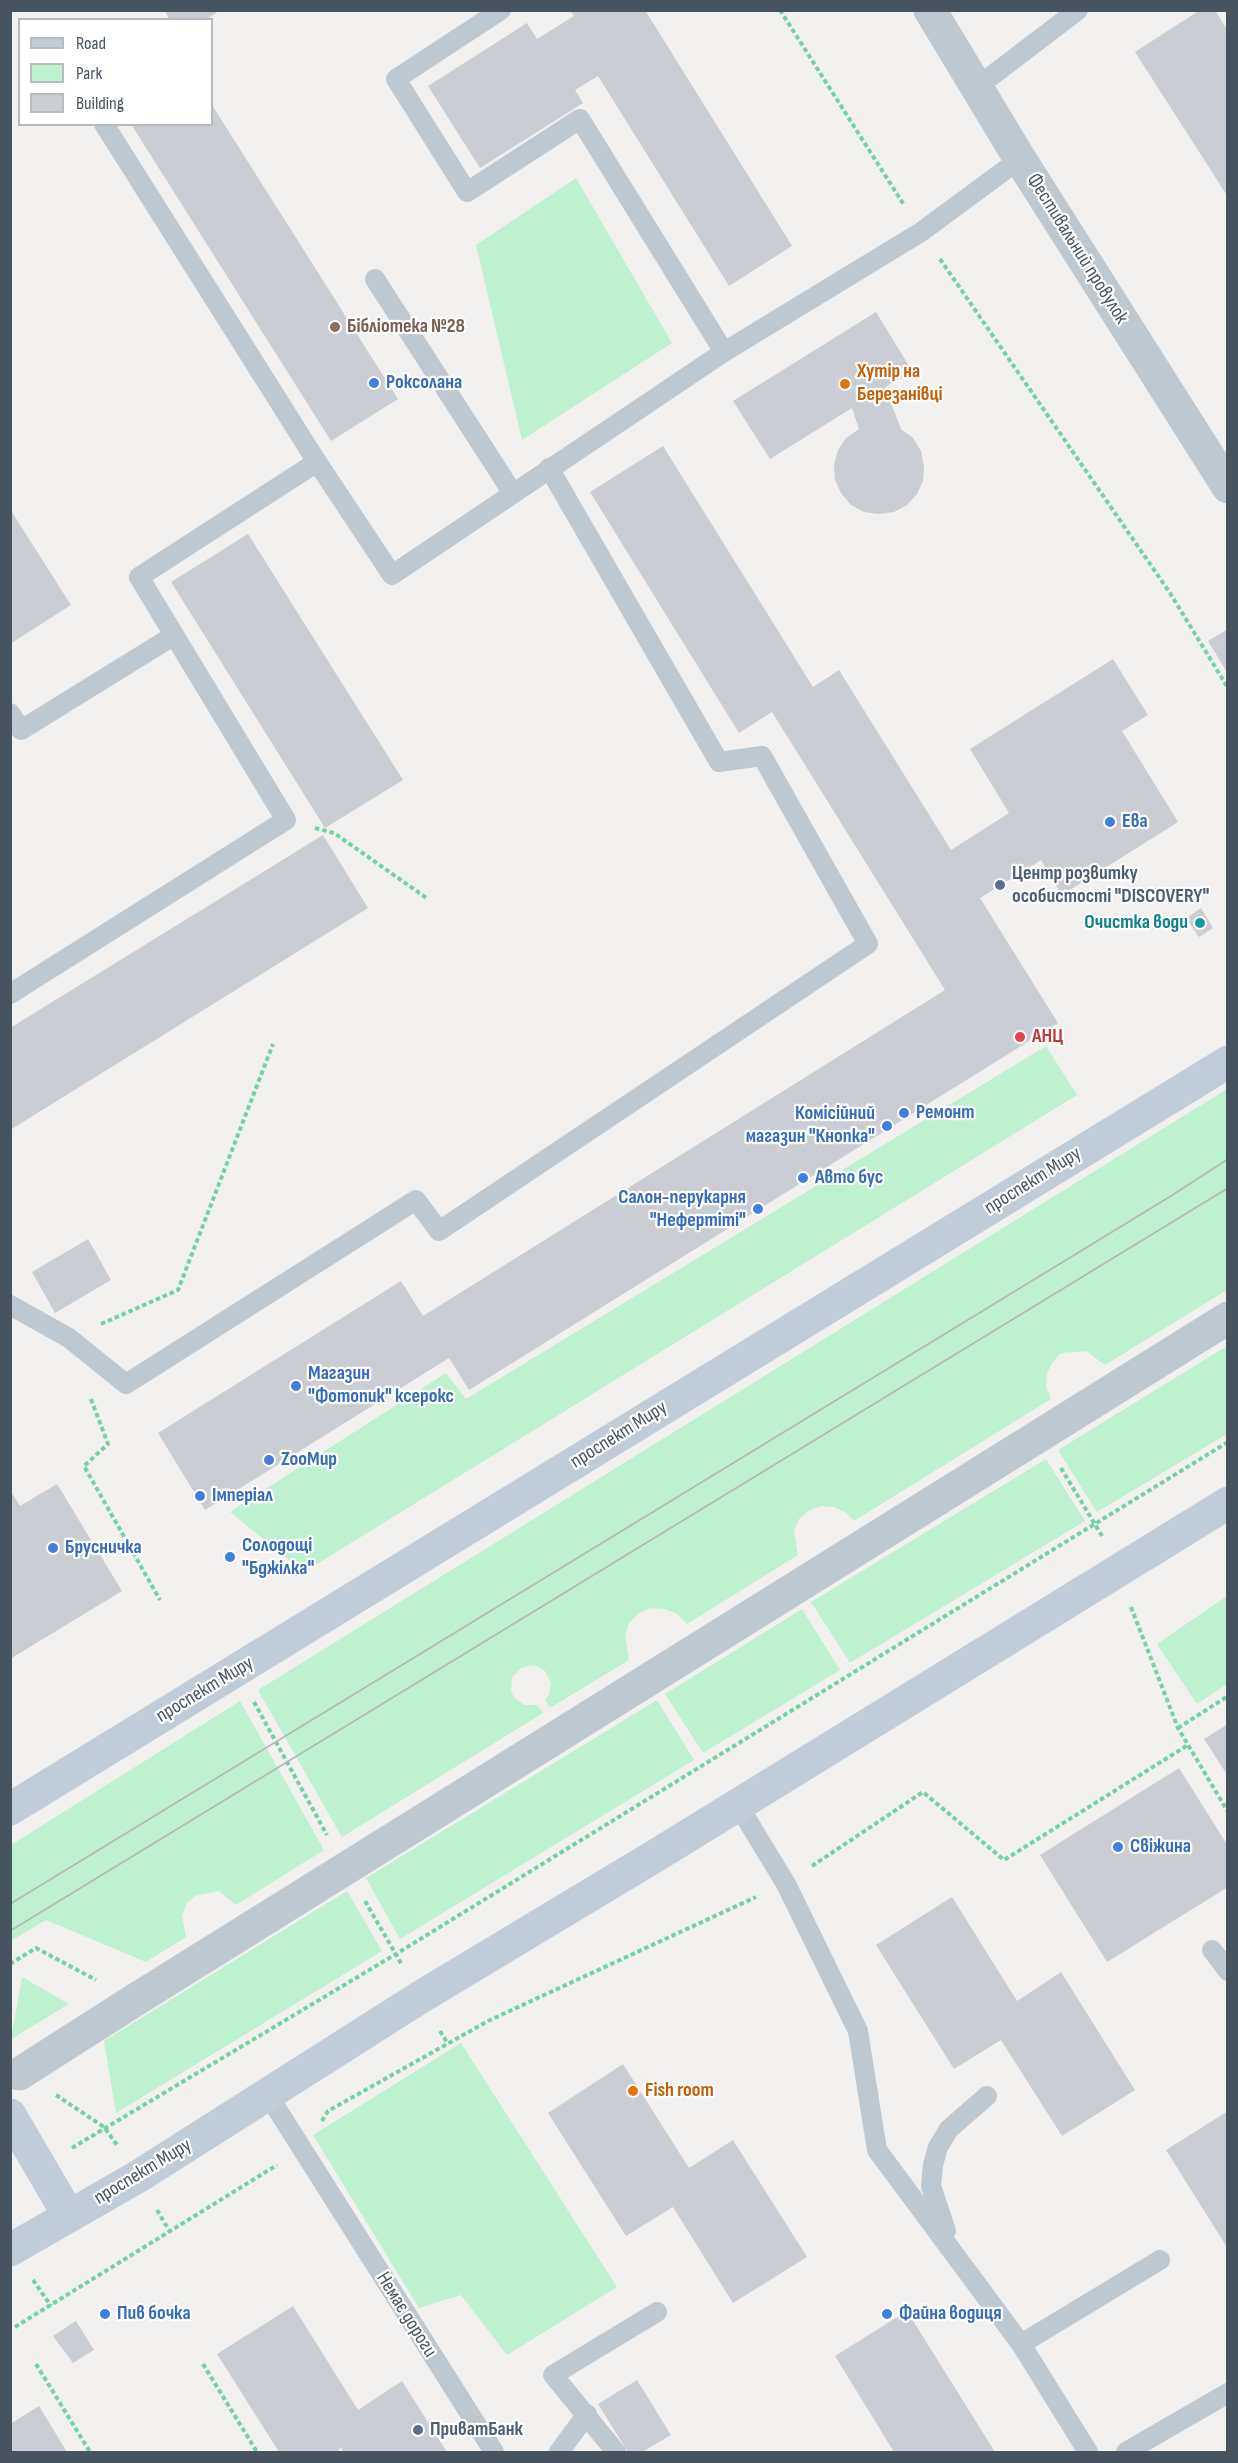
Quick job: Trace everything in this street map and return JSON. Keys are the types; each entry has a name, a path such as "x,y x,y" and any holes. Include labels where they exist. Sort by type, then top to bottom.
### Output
{"street":[{"name":"Фестивальний провулок","path":"930,10 1020,159 1227,487"},
{"name":"проспект Миру","path":"10,1809 1227,1062"},
{"path":"21,2074 135,2000 1227,1318"},
{"name":"проспект Миру","path":"10,2250 139,2176 419,1998 738,1805 1227,1503"},
{"path":"10,2115 69,2216"}],"lane":[{"path":"501,10 396,78 467,192 580,119 724,352"},
{"path":"977,87 1078,10"},
{"path":"105,126 317,462 392,575 512,492 724,352 921,232 1020,159"},
{"path":"375,279 512,492"},
{"path":"10,994 286,820 139,577 317,462"},
{"path":"10,1305 69,1338 126,1384 416,1200 439,1231 868,944 762,756 719,762 549,468"},
{"path":"10,713 21,730 173,636"},
{"path":"738,1805 786,1884 858,2031 877,2150 1021,2344 1088,2452"},
{"path":"1212,1950 1227,1971"},
{"name":"Немає дороги","path":"268,2095 494,2452"},
{"path":"961,2263 938,2214 931,2186 933,2165 938,2147 949,2129 987,2096"},
{"path":"1021,2344 1160,2260"},
{"path":"616,2452 553,2375 657,2312"},
{"path":"1126,2452 1227,2393"},
{"path":"559,2452 587,2415"}],"path":[{"path":"780,10 921,232 1170,593 1227,688"},
{"path":"286,820 334,834 428,899"},
{"path":"160,1600 84,1466 108,1444 69,1338 178,1290 273,1044"},
{"path":"1040,1434 1097,1524 1178,1728 1227,1812"},
{"path":"41,2168 104,2127 396,1954 1227,1442"},
{"path":"1178,1728 1227,1696"},
{"path":"15,2327 302,2150 328,2111 488,2021 786,1884 923,1792 1004,1860 1188,1744"},
{"path":"10,1964 36,1948 135,2000"},
{"path":"21,2074 104,2127 139,2176 170,2232"},
{"path":"36,2364 90,2452"},
{"path":"204,2364 257,2452"}],"green space":[{"path":"576,178 672,343 522,440 476,245"},
{"path":"1046,1046 1077,1095 304,1572 230,1512 446,1373 466,1399"},
{"path":"1227,1089 1227,1290 1105,1365 1086,1351 1061,1353 1052,1363 1047,1374 1046,1387 1051,1399 854,1521 845,1512 834,1507 821,1506 808,1511 799,1519 794,1531 798,1555 687,1624 677,1614 665,1609 651,1608 639,1613 629,1623 625,1635 629,1660 550,1708 545,1700 549,1695 551,1683 545,1671 534,1665 521,1668 512,1677 511,1690 514,1697 524,1705 537,1705 543,1713 342,1837 258,1690"},
{"path":"1227,1346 1227,1434 1097,1512 1058,1450"},
{"path":"1046,1459 1085,1521 850,1663 811,1602"},
{"path":"1227,1596 1227,1684 1197,1704 1157,1644"},
{"path":"802,1609 840,1670 703,1753 665,1694"},
{"path":"657,1700 694,1760 400,1939 366,1878"},
{"path":"240,1701 324,1850 236,1905 219,1891 195,1896 187,1903 182,1915 186,1937 146,1962 46,1920 11,1941 11,1845"},
{"path":"347,1891 382,1951 116,2113 104,2041"},
{"path":"22,1977 69,2004 11,2039"},
{"path":"461,2043 617,2287 507,2355 461,2295 419,2308 313,2135"}],"building":[{"path":"164,10 220,10 209,18 169,18"},
{"path":"570,10 645,10 792,246 729,286 598,76 575,90 583,103 480,168 428,86 527,23 537,39 574,16"},
{"path":"1200,10 1215,10 1228,31 1228,197 1135,52"},
{"path":"213,107 398,399 331,441 132,126 213,126"},
{"path":"876,312 912,371 885,387 901,429 913,438 921,451 924,466 923,481 917,494 907,505 894,512 879,514 864,512 851,505 841,493 835,480 834,465 838,450 846,438 859,429 852,408 770,459 733,401"},
{"path":"663,446 813,687 839,670 951,850 1009,813 970,749 1113,659 1148,715 1122,731 1178,822 1062,895 1041,860 980,898 1058,1023 469,1390 449,1358 205,1510 158,1433 401,1281 423,1316 945,990 772,712 739,733 590,492"},
{"path":"10,509 71,605 10,644"},
{"path":"248,534 403,780 325,828 171,582"},
{"path":"1228,629 1228,674 1208,641"},
{"path":"323,835 368,908 10,1130 10,1028"},
{"name":"Очистка води","path":"1201,908 1213,928 1199,937 1186,918"},
{"path":"88,1239 111,1280 55,1313 32,1272"},
{"name":"Брусничка","path":"57,1484 122,1591 10,1659 10,1490 20,1506"},
{"path":"1228,1724 1228,1776 1204,1739"},
{"path":"1179,1768 1228,1846 1228,1887 1107,1962 1040,1855"},
{"path":"952,1897 1017,2001 1061,1972 1135,2090 1062,2136 1001,2040 954,2069 876,1945"},
{"path":"623,2064 689,2168 733,2140 807,2257 733,2303 673,2207 626,2236 548,2113"},
{"path":"1228,2111 1228,2249 1166,2150"},
{"path":"293,2306 358,2410 402,2381 447,2452 344,2452 341,2448 335,2452 279,2452 217,2354"},
{"path":"907,2311 995,2452 894,2452 835,2356"},
{"path":"76,2321 94,2350 73,2363 53,2336"},
{"path":"637,2380 671,2435 642,2452 628,2452 598,2404"},
{"path":"39,2406 67,2452 10,2452 10,2424"}],"tram line":[{"path":"10,1904 1171,1196 1228,1159"},
{"path":"10,1931 1228,1188"}],"place":[{"name":"Бібліотека №28","path":"335,327"},
{"name":"Роксолана","path":"374,383"},
{"name":"Хутір на Березанівці","path":"845,384"},
{"name":"Ева","path":"1110,822"},
{"name":"Центр розвитку особистості \"DISCOVERY\"","path":"1000,885"},
{"name":"Очистка води","path":"1200,923"},
{"name":"АНЦ","path":"1020,1037"},
{"name":"Ремонт","path":"904,1113"},
{"name":"Комісійний магазин \"Кнопка\"","path":"887,1126"},
{"name":"Авто бус","path":"803,1178"},
{"name":"Салон-перукарня \"Нефертіті\"","path":"758,1209"},
{"name":"Магазин \"Фотопик\" ксерокс","path":"296,1386"},
{"name":"ZooМир","path":"269,1460"},
{"name":"Імперіал","path":"200,1496"},
{"name":"Брусничка","path":"53,1548"},
{"name":"Солодощі \"Бджілка\"","path":"230,1557"},
{"name":"Свіжина","path":"1118,1847"},
{"name":"Fish room","path":"633,2091"},
{"name":"Пив бочка","path":"105,2314"},
{"name":"Файна водиця","path":"887,2314"},
{"name":"ПриватБанк","path":"418,2430"}]}
